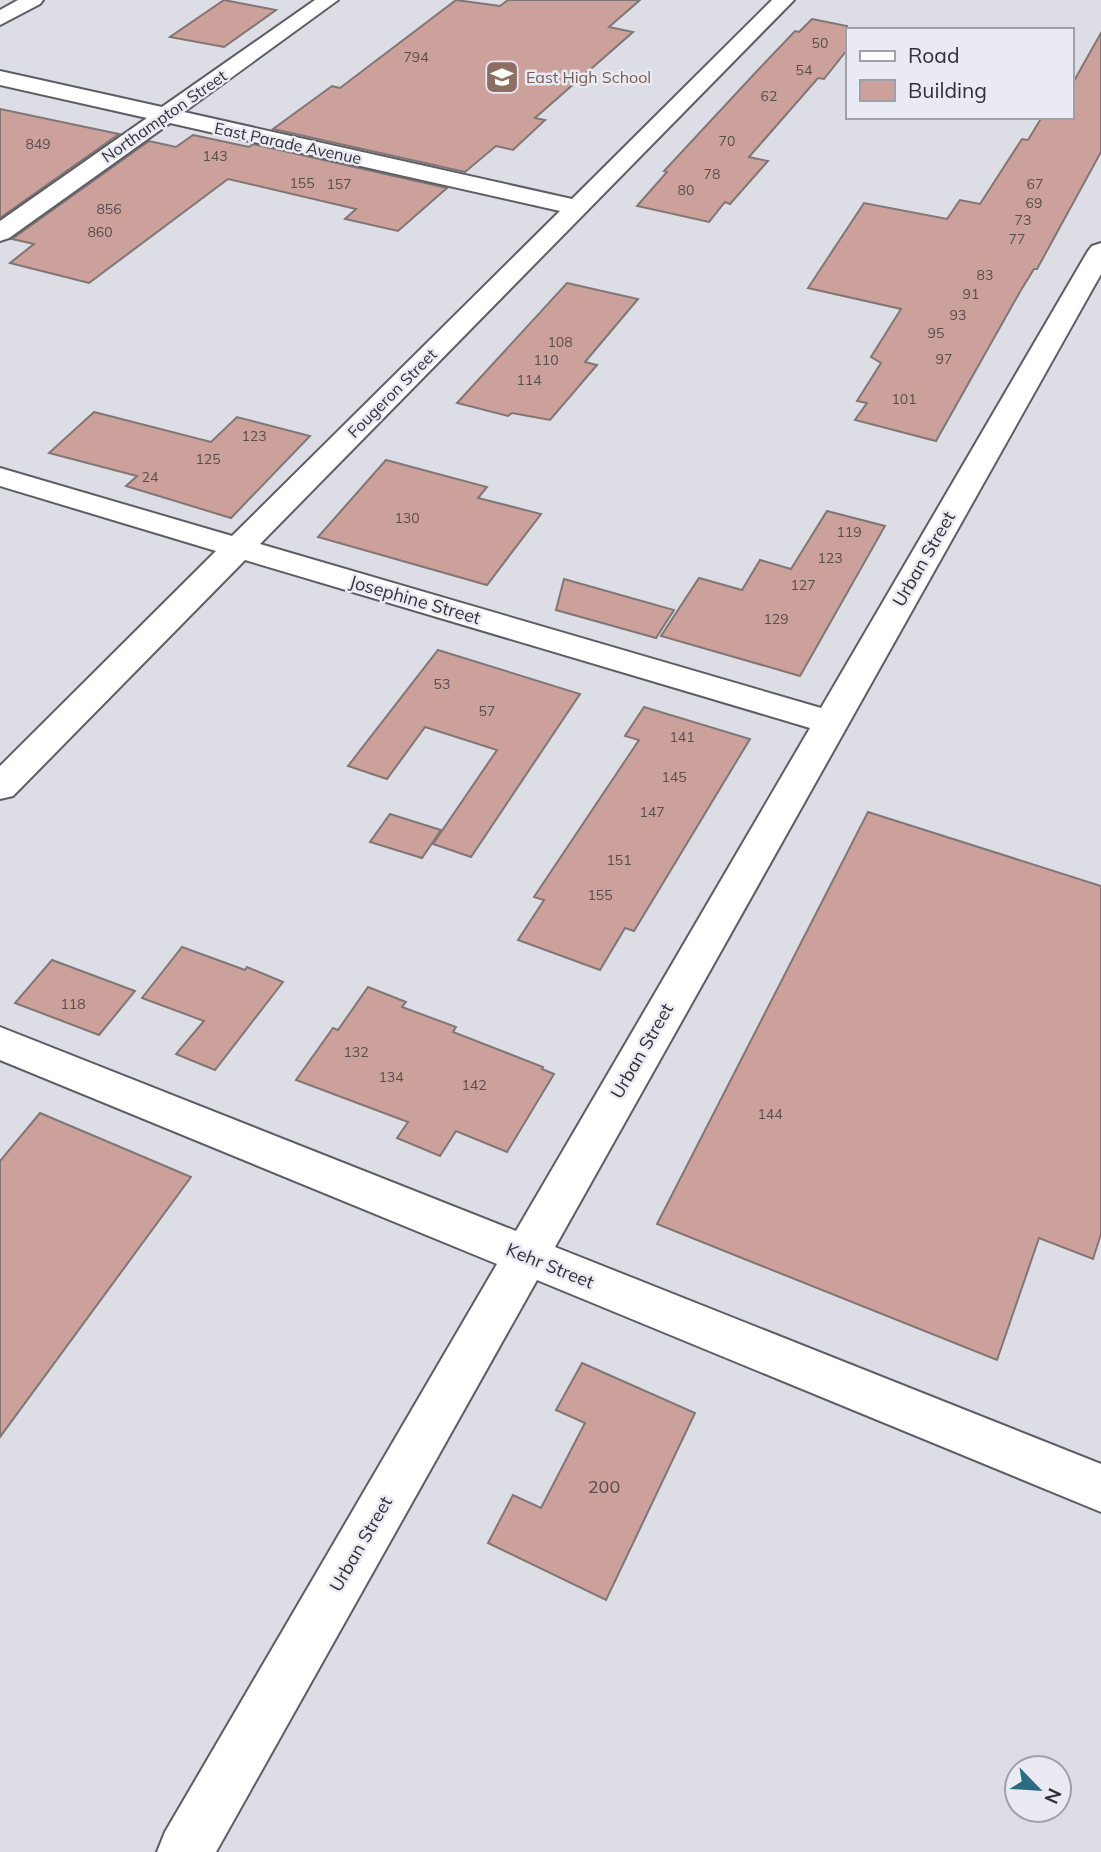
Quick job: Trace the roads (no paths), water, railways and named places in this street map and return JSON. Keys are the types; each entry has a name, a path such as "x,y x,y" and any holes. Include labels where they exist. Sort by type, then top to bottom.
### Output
{"street":[{"path":"0,19 33,0"},
{"name":"Northampton Street","path":"0,233 328,0"},
{"name":"Fougeron Street","path":"0,787 785,0"},
{"name":"East Parade Avenue","path":"0,78 576,208"},
{"name":"Urban Street","path":"185,1852 1101,251"},
{"name":"Josephine Street","path":"0,477 831,723"},
{"name":"Kehr Street","path":"0,1043 1101,1488"}],"place":[{"name":"East High School","path":"502,77"}]}
